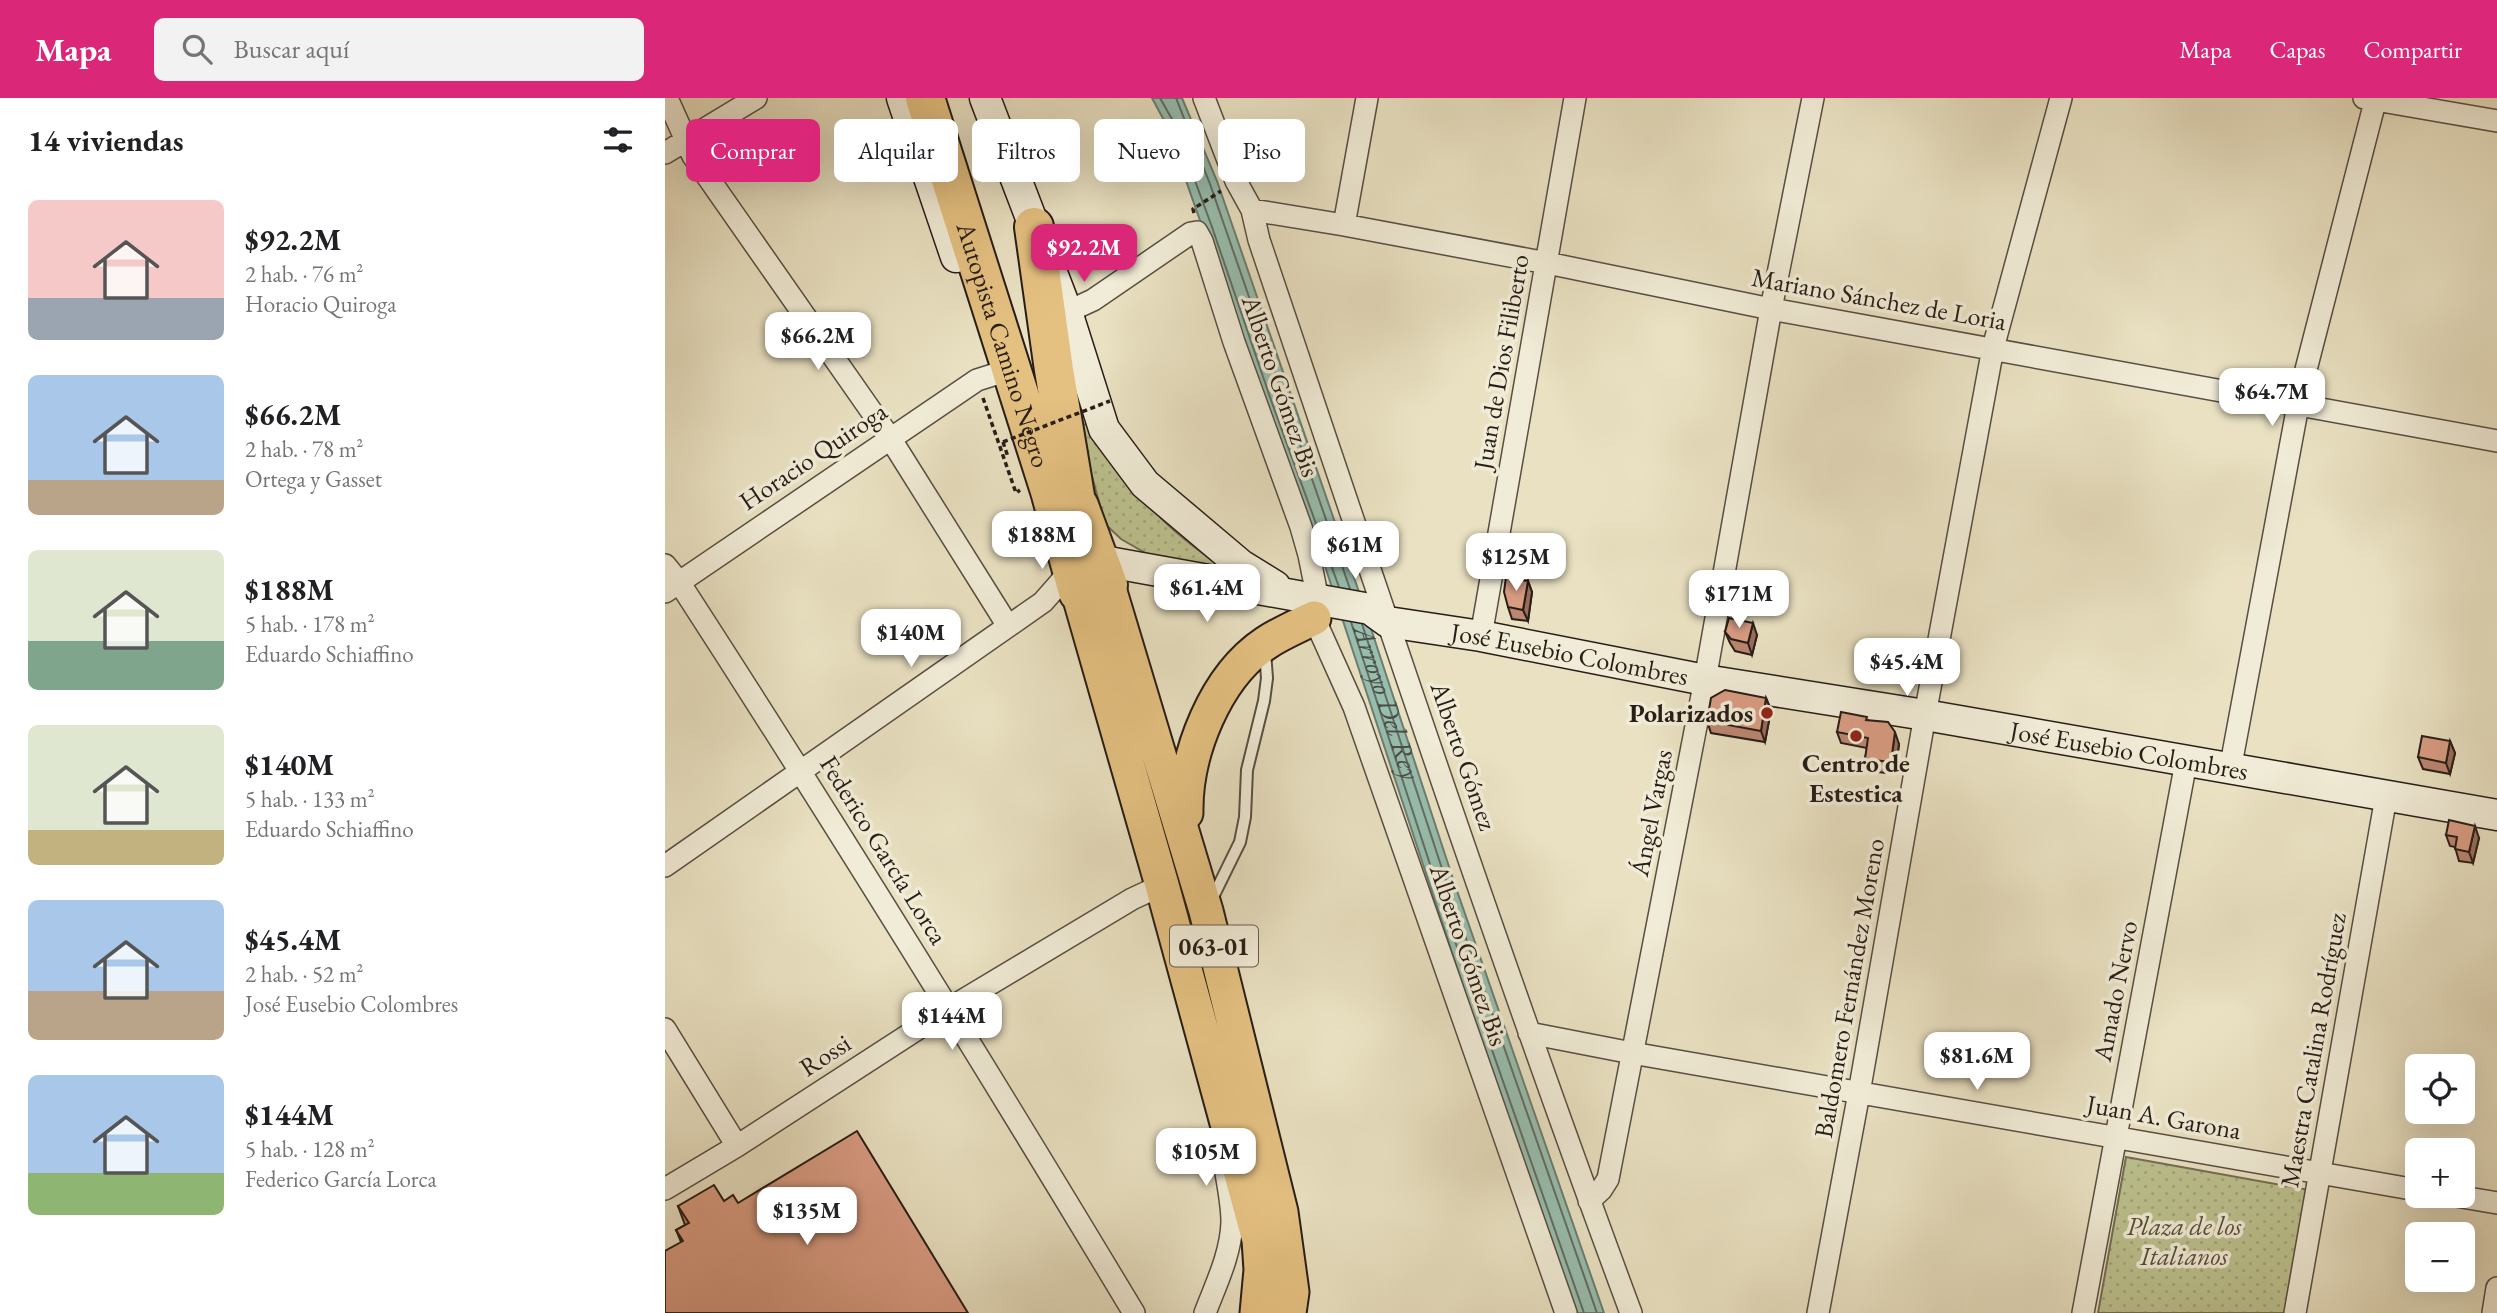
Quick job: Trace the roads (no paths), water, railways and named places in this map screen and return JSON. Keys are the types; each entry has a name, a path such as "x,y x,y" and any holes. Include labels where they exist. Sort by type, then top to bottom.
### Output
{"highway":[{"name":"Autopista Camino Negro","path":"925,98 1063,494"},
{"name":"Autopista Camino Negro","path":"947,98 1063,494 1080,582"},
{"path":"1034,227 1053,370 1063,494"},
{"path":"986,377 1026,459 1063,494"}],"main road":[{"name":"063-01","path":"1080,582 1186,840 1281,1212 1292,1292 1290,1313"},
{"name":"063-01","path":"1080,582 1259,1240 1261,1270 1258,1313"},
{"path":"1186,840 1185,790 1189,768 1213,705 1233,672 1265,644 1324,610"}],"street":[{"path":"665,153 686,141 667,98"},
{"path":"722,119 756,98"},
{"path":"902,98 986,377"},
{"path":"985,98 1067,312 1100,419 1145,484 1241,565 1288,594"},
{"name":"Alberto Gómez","path":"1204,98 1236,181 1252,210 1259,240 1379,620 1631,1313"},
{"path":"1344,225 1367,98"},
{"name":"Juan de Dios Filiberto","path":"1481,636 1576,98"},
{"name":"Ángel Vargas","path":"1590,1200 1608,1179 1706,680 1771,309 1813,98"},
{"name":"Baldomero Fernández Moreno","path":"1818,1313 1993,348 2061,98"},
{"path":"2230,770 2298,404 2371,99 2497,121"},
{"path":"711,182 890,438 1008,626"},
{"name":"Mariano Sánchez de Loria","path":"1252,210 1547,263 1771,309 2497,441"},
{"name":"Alberto Gómez Bis","path":"1067,312 1093,300 1191,233 1197,232 1301,527 1353,707 1566,1313"},
{"name":"Horacio Quiroga","path":"672,587 890,438 986,377"},
{"name":"Federico García Lorca","path":"665,565 672,587 802,772 950,1008 1135,1313"},
{"path":"665,866 1008,626 1080,582"},
{"name":"José Eusebio Colombres","path":"1080,582 1288,594 1324,610"},
{"name":"José Eusebio Colombres","path":"1080,582 1140,585 1324,610 1481,636 1706,680 1925,715 2497,816"},
{"name":"Amado Nervo","path":"2084,1313 2186,762"},
{"name":"Maestra Catalina Rodríguez","path":"2295,1313 2386,797"},
{"name":"Rossi","path":"665,1189 737,1146 950,1008 1132,899 1162,885"},
{"path":"665,1029 737,1146"},
{"name":"Juan A. Garona","path":"1529,1032 1632,1053 2405,1187"},
{"path":"1205,1313 1228,1252 1232,1219 1212,1065"},
{"path":"2475,1199 2497,1203"},
{"path":"2493,1313 2497,1288"}],"lane":[{"path":"1206,911 1240,842 1245,817 1247,770 1267,678 1265,644"}],"water":[{"path":"1152,98 1182,98 1191,119 1163,119"},
{"name":"Arroyo Del Rey","path":"1204,150 1359,592 1455,885 1604,1313 1577,1313 1464,989 1322,557 1186,182 1204,182"}],"place":[{"name":"Polarizados","path":"1767,713"},
{"name":"Centro de Estestica","path":"1856,736"}],"park label":[{"name":"Plaza de los Italianos","path":"2184,1241"}]}
